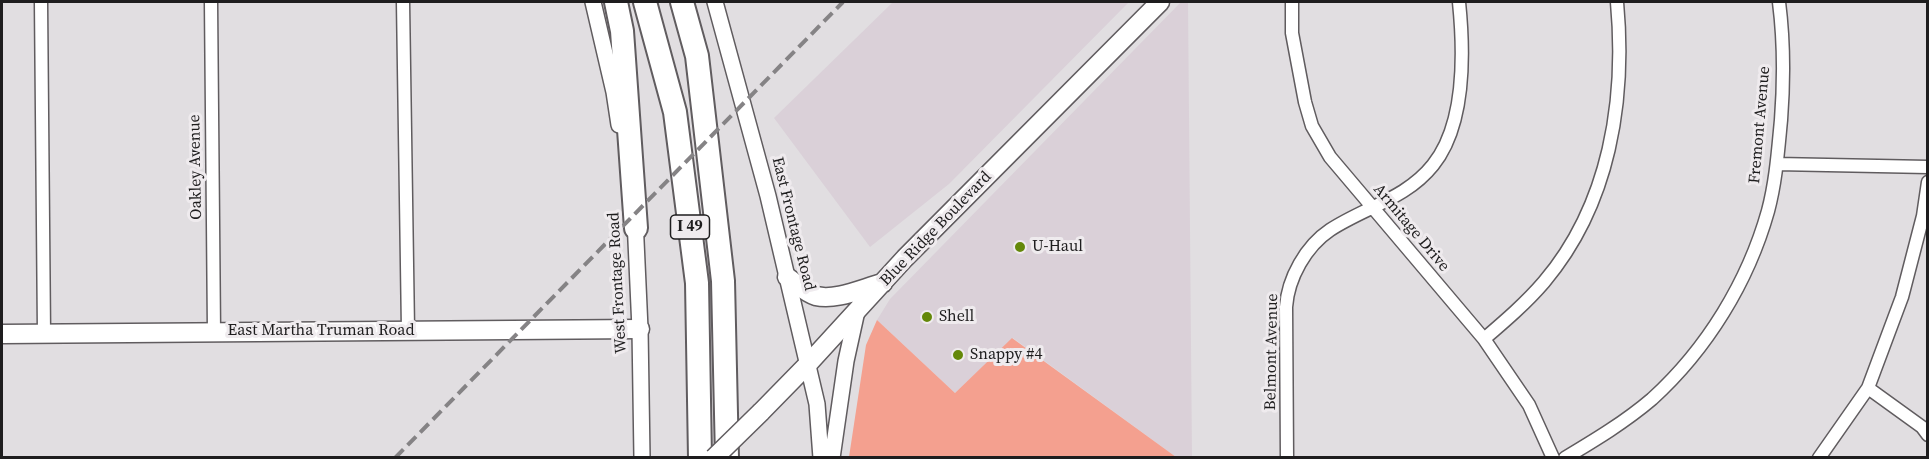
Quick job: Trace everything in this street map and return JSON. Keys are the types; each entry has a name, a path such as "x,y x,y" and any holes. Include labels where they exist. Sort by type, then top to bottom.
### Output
{"highway":[{"path":"616,2 622,31 636,228"},
{"name":"I 49","path":"645,2 675,112 697,284 700,458"},
{"name":"I 49","path":"682,2 697,56 723,281 727,458"}],"main road":[{"name":"Blue Ridge Boulevard","path":"714,458 808,364 905,258 1160,2"},
{"path":"787,277 816,296 834,296 885,282"},
{"name":"East Martha Truman Road","path":"2,334 44,325 214,332 408,321 640,329"}],"street":[{"path":"41,2 44,325"},
{"name":"Oakley Avenue","path":"211,2 214,332"},
{"path":"403,2 408,321"},
{"name":"West Frontage Road","path":"593,2 614,92 636,228 642,458"},
{"name":"East Frontage Road","path":"715,2 768,196 818,404 821,458"},
{"name":"Armitage Drive","path":"1292,2 1292,33 1312,126 1330,157 1484,339 1529,405 1553,458"},
{"name":"Belmont Avenue","path":"1287,458 1286,307 1290,287 1300,262 1317,240 1330,230 1402,193 1417,182 1434,164 1452,128 1459,94 1462,29 1459,2"},
{"path":"1484,339 1518,309 1545,280 1571,243 1590,207 1604,170 1612,137 1619,86 1620,34 1617,2"},
{"name":"Fremont Avenue","path":"1564,458 1609,431 1651,399 1689,361 1724,313 1751,260 1768,210 1777,164 1783,91 1779,2"},
{"path":"1777,164 1928,167"},
{"path":"1819,458 1868,388 1902,297 1923,216 1928,182"},
{"path":"832,458 846,361 857,311"},
{"path":"1868,388 1922,427 1928,435"}],"shaded area":[{"path":"893,2 1129,2 949,184 870,247 774,118"},
{"path":"1181,2 1188,2 1192,457 1176,457 1013,338 955,393 877,320 890,299"},
{"path":"877,320 955,393 1012,338 1176,457 849,457 866,345"}],"railway":[{"path":"395,458 843,2"}],"place":[{"name":"U-Haul","path":"1020,247"},
{"name":"Shell","path":"927,317"},
{"name":"Snappy #4","path":"958,355"}]}
